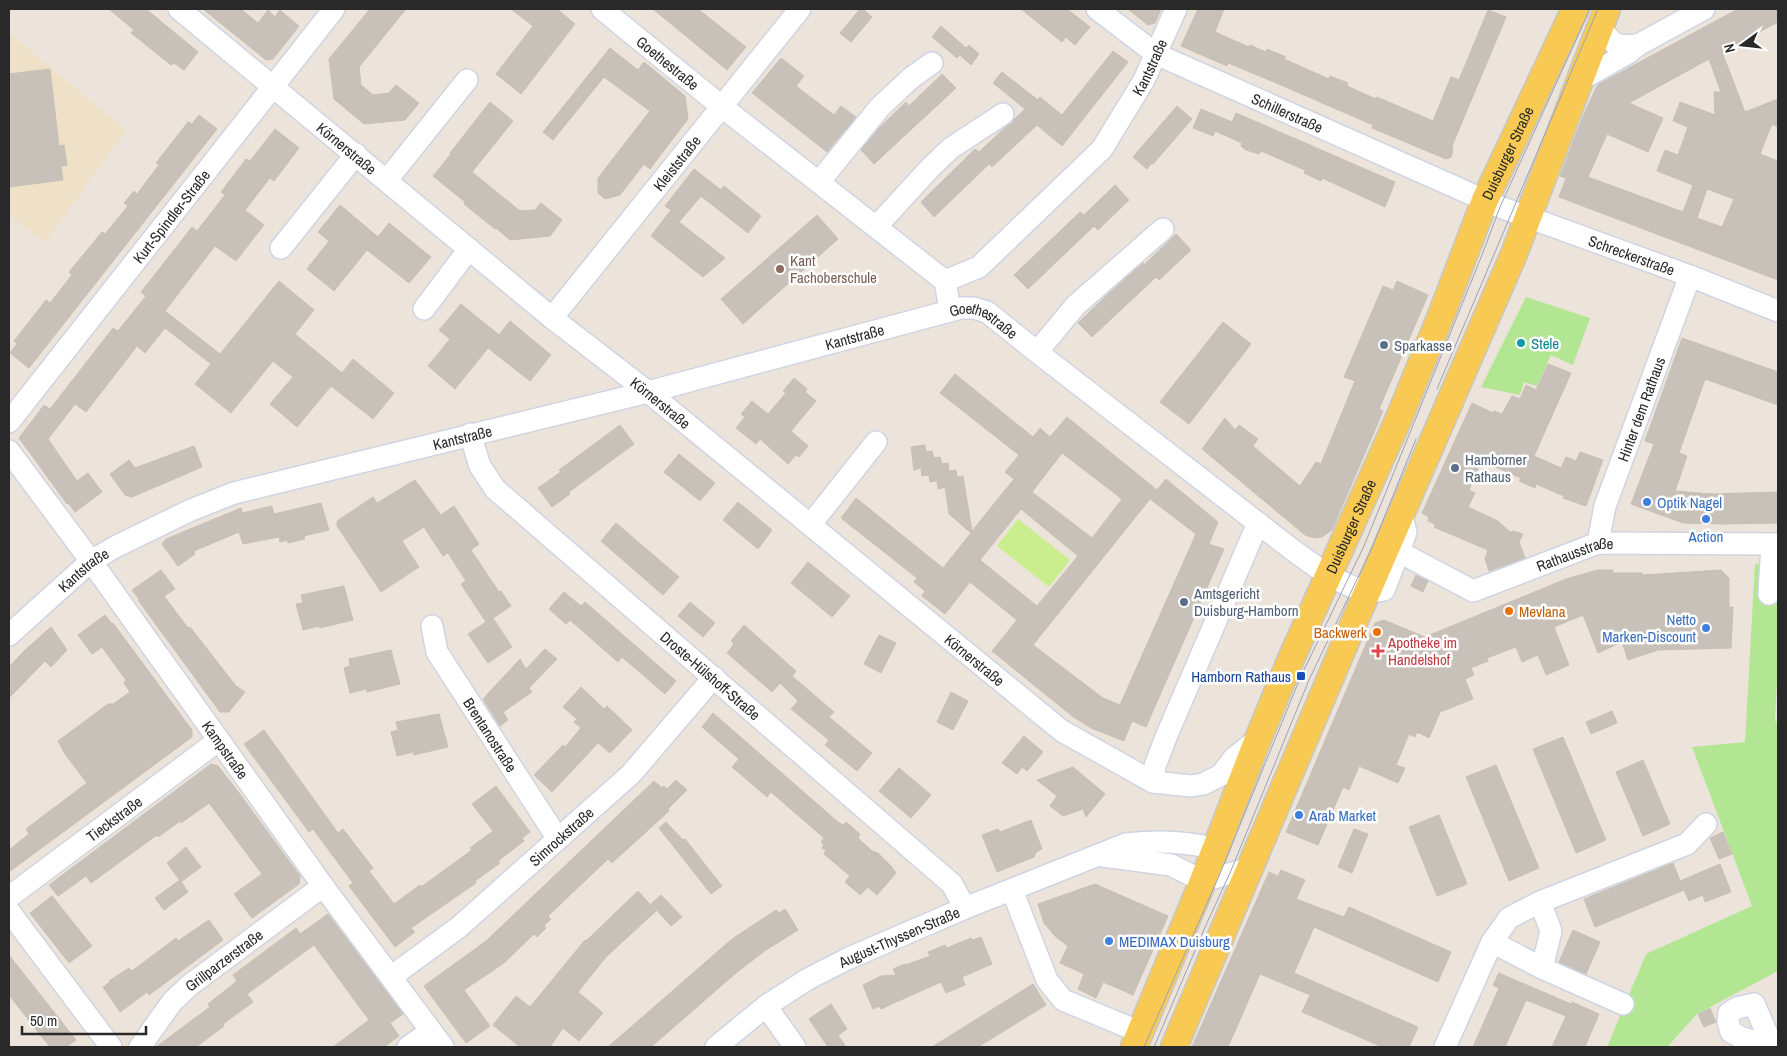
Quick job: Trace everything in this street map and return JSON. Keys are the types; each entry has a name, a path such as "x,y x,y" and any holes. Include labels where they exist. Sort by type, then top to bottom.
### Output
{"main road":[{"name":"Duisburger Straße","path":"1137,1040 1203,881 1291,659 1399,418 1485,200 1575,9"},
{"path":"1174,1047 1367,593 1393,549 1401,513 1514,254 1603,18"}],"street":[{"name":"Körnerstraße","path":"179,9 552,318 648,392 1062,731 1153,782"},
{"name":"Kurt-Spindler-Straße","path":"9,422 334,9"},
{"name":"Goethestraße","path":"602,9 721,106 945,281 950,310 974,308 987,312 1329,576 1367,593"},
{"name":"Kleiststraße","path":"552,318 800,9"},
{"name":"Schillerstraße","path":"1097,9 1156,54 1485,200"},
{"name":"Kantstraße","path":"945,281 979,267 1102,149 1144,80 1176,9"},
{"path":"1579,81 1628,54 1638,45 1704,9"},
{"path":"1603,18 1612,42 1621,46 1638,45"},
{"path":"819,182 880,107 911,78 932,63"},
{"path":"387,180 466,80"},
{"path":"876,227 951,148 1003,114"},
{"path":"281,248 356,154"},
{"name":"Schreckerstraße","path":"1485,200 1528,218 1690,276 1778,311"},
{"path":"1037,352 1076,305 1163,228"},
{"path":"424,309 469,249"},
{"name":"Hinter dem Rathaus","path":"1598,543 1605,506 1690,276"},
{"name":"Kantstraße","path":"9,636 92,561 117,546 174,518 234,493 648,392 950,310"},
{"name":"Droste-Hülshoff-Straße","path":"470,434 480,466 495,489 952,884 965,908"},
{"path":"810,524 876,442"},
{"name":"Kampstraße","path":"9,451 92,561 323,886 437,1039"},
{"path":"1258,523 1166,737 1155,766 1153,782 1191,786 1203,784 1221,775 1234,758 1258,739"},
{"name":"Rathausstraße","path":"1393,549 1473,591 1598,543 1775,544"},
{"path":"1769,594 1775,544"},
{"name":"Brentanostraße","path":"432,626 438,652 558,839"},
{"name":"Simrockstraße","path":"390,977 459,927 631,774 714,677"},
{"name":"Tieckstraße","path":"9,897 219,740"},
{"path":"1445,1047 1492,942 1509,918 1540,902 1688,844 1706,824"},
{"name":"August-Thyssen-Straße","path":"716,1047 766,1006 808,979 847,959 965,908 1126,844 1153,841 1183,842 1215,848"},
{"name":"August-Thyssen-Straße","path":"1098,855 1132,858 1171,866 1203,881"},
{"path":"1203,881 1250,868"},
{"name":"Grillparzerstraße","path":"140,1047 172,1002 190,985 323,886"},
{"path":"1012,890 1047,980 1063,1000 1137,1040"},
{"path":"1540,902 1551,931 1542,968"},
{"path":"9,911 111,1047"},
{"path":"1492,942 1542,968 1623,1004"},
{"path":"766,1006 795,1047"},
{"path":"408,1047 437,1039"}],"shaded area":[{"path":"9,33 126,130 45,243 9,214"}],"green space":[{"path":"1526,297 1590,318 1573,365 1551,355 1537,386 1524,382 1520,395 1481,387"},
{"path":"1018,519 1070,560 1049,587 997,546"},
{"path":"1778,563 1778,662 1775,721 1778,723 1778,971 1697,1014 1668,1047 1607,1047 1646,954 1752,906 1692,747 1745,742 1755,564"}],"building":[{"path":"109,9 146,9 198,52 184,70 174,63 171,65 131,33 134,30"},
{"path":"203,9 241,9 258,23 268,10 275,17 280,10 299,26 273,59 266,60"},
{"path":"370,9 406,9 359,67 361,85 373,95 389,93 396,85 419,103 405,120 364,124 334,99 329,59"},
{"path":"511,9 557,9 575,24 521,94 496,74 533,26"},
{"path":"653,9 698,9 746,47 727,70"},
{"path":"860,9 863,9 872,17 851,42 840,33"},
{"path":"1021,9 1067,9 1090,27 1075,45 1066,37 1062,42"},
{"path":"1128,9 1161,9 1155,23 1148,25"},
{"path":"1198,9 1224,9 1215,32 1249,47 1250,45 1266,52 1267,49 1286,57 1284,59 1329,79 1330,76 1348,83 1347,86 1376,99 1377,97 1433,121 1451,77 1459,80 1488,10 1506,17 1452,146 1451,157 1446,159 1372,128 1373,125 1274,82 1228,63 1227,66 1181,46"},
{"path":"1738,9 1778,9 1778,22 1722,52 1745,112 1778,99 1778,127 1772,124 1760,154 1778,161 1778,280 1559,197 1566,178 1560,176 1583,116 1599,84","holes":["1709,59 1721,92 1714,92 1715,115 1680,102 1673,121 1688,127 1678,155 1665,150 1657,171 1693,185 1683,212 1588,177 1607,134 1648,152 1663,118 1629,103","1707,189 1734,199 1722,227 1697,218"]},
{"path":"941,26 966,48 969,45 979,54 971,65 960,55 957,58 932,37"},
{"path":"610,48 638,70 644,62 685,96 688,119 650,169 644,164 620,195 605,199 598,193 598,178 650,111 604,77 553,140 543,132"},
{"path":"1113,51 1128,62 1062,146 1037,125 992,167 989,164 934,217 921,202 975,149 979,152 1025,109 993,83 1002,72 1038,100 1040,97 1062,115"},
{"path":"781,58 804,76 796,86 834,115 841,106 856,117 827,152 752,93"},
{"path":"50,69 59,146 64,145 67,165 61,166 63,180 9,187 9,74"},
{"path":"942,74 956,88 874,164 861,150 879,128 906,102 909,106"},
{"path":"490,102 513,121 472,172 520,211 535,210 541,203 562,220 550,236 510,240 464,204 465,202 433,176"},
{"path":"1177,106 1192,119 1147,169 1133,157"},
{"path":"1201,109 1232,122 1236,113 1395,182 1385,207 1322,178 1321,181 1304,173 1305,170 1261,151 1259,154 1246,150 1241,146 1242,143 1215,131 1213,136 1193,128"},
{"path":"199,115 217,129 29,368 10,353 17,344 14,341 46,300 50,303 72,275 69,272 102,232 105,234 128,206 124,203 134,191 137,194 159,165 156,163 188,122 192,124"},
{"path":"275,129 299,148 274,181 270,178 245,210 264,225 236,261 215,246 165,311 220,354 279,281 314,310 295,334 342,373 353,359 394,393 373,419 331,386 297,427 270,404 293,377 273,361 231,413 195,384 211,364 165,328 145,353 137,346 86,412 75,404 48,439 77,481 88,473 102,492 75,512 67,504 19,438 44,405 50,409 113,328 118,331 146,296 141,292 192,227 197,231 225,195 221,192 246,159 250,161"},
{"path":"694,169 721,190 724,186 761,216 748,233 701,196 679,222 725,258 703,277 651,236 671,210 665,206"},
{"path":"1115,185 1129,200 1098,230 1094,226 1028,289 1014,275 1080,212 1084,215"},
{"path":"340,205 378,237 389,223 431,257 409,283 367,250 334,291 307,269 329,241 318,232"},
{"name":"Kant Fachoberschule","path":"817,215 838,239 743,324 721,299"},
{"path":"1176,234 1191,250 1159,280 1156,277 1092,337 1078,323"},
{"path":"1397,281 1428,295 1379,409 1383,411 1332,530 1322,537 1315,538 1305,535 1202,449 1225,418 1235,430 1239,425 1258,439 1253,446 1300,486 1316,462 1321,464 1355,381 1344,377 1383,286 1393,290"},
{"path":"461,304 499,335 510,321 551,355 530,381 488,348 455,389 428,366 450,339 439,330"},
{"path":"1223,322 1251,344 1189,424 1160,402"},
{"path":"1682,338 1778,372 1778,405 1705,379 1679,453 1687,456 1675,491 1712,494 1778,492 1778,523 1683,523 1631,504 1654,444 1645,441"},
{"path":"1548,364 1571,373 1534,456 1561,468 1566,457 1576,461 1580,452 1603,460 1586,506 1563,498 1564,496 1536,484 1535,488 1519,481 1521,478 1481,461 1469,490 1475,493 1468,507 1498,521 1510,532 1514,531 1523,534 1519,542 1525,558 1489,571 1485,559 1488,550 1434,527 1435,524 1428,521 1429,517 1422,513 1472,403 1493,413 1494,411 1502,414 1512,396 1520,399 1526,385 1536,390"},
{"path":"955,374 1033,437 1040,428 1050,437 1067,417 1157,490 1166,479 1218,522 1209,544 1224,549 1146,727 1132,721 1124,741 1091,728 1072,716 992,651 1017,620 970,582 945,614 922,596 925,591 914,582 917,578 841,518 856,498 943,568 971,533 949,514 945,487 938,489 937,481 930,482 929,475 922,476 921,468 914,470 911,447 925,445 926,452 932,451 934,458 940,457 942,464 948,463 949,471 956,470 957,477 963,476 972,531 1014,479 1005,472 1019,455 940,393","holes":["1062,453 1122,499 1092,538 1032,492","1150,499 1196,534 1120,705 1103,698 1033,645","1021,509 1078,556 1037,606 980,560"]},
{"path":"794,378 807,389 805,392 816,401 791,431 808,446 799,457 796,455 788,464 760,439 756,444 736,428 745,417 741,414 752,401 768,414 786,393 783,391"},
{"path":"620,425 634,444 569,492 570,494 552,507 538,488"},
{"path":"194,446 202,467 132,497 125,495 110,474 129,460 135,468"},
{"path":"679,454 715,483 700,501 664,472"},
{"path":"415,480 441,515 454,506 479,544 471,550 499,592 501,591 511,606 493,618 512,647 488,663 468,634 486,622 461,584 466,581 448,553 443,556 424,527 402,541 419,567 381,592 337,526 337,521 373,497 377,503"},
{"path":"738,502 772,530 758,549 723,520"},
{"path":"321,503 329,530 304,536 305,539 288,543 287,540 280,542 279,537 243,544 239,532 194,551 195,554 178,566 162,544 166,539 241,508 242,513 272,506 274,514"},
{"path":"616,523 679,577 663,595 601,541"},
{"path":"808,562 850,596 832,617 791,583"},
{"path":"161,570 175,589 164,596 236,686 245,692 229,712 220,712 132,590"},
{"path":"1598,570 1613,570 1613,573 1642,573 1642,575 1721,570 1729,578 1729,607 1733,607 1731,648 1658,650 1628,660 1622,642 1598,653 1583,615 1554,627 1569,665 1546,675 1538,655 1522,662 1516,647 1487,658 1488,661 1471,668 1474,675 1465,679 1473,699 1440,712 1429,738 1417,732 1415,737 1409,734 1396,765 1405,768 1398,783 1359,766 1349,790 1343,787 1318,845 1286,832 1375,623 1384,620 1425,637 1566,579"},
{"path":"1416,575 1428,581 1423,592 1411,586"},
{"path":"344,586 353,620 303,630 296,604 303,603 301,595"},
{"path":"564,592 581,606 585,602 676,681 665,694 622,657 618,662 570,620 566,624 549,609"},
{"path":"690,602 715,623 703,637 678,616"},
{"path":"105,615 113,623 192,730 192,737 9,872 9,850 29,834 26,829 87,783 65,754 58,741 108,704 113,704 130,692 124,683 126,680 102,647 92,654 78,635"},
{"path":"744,625 796,671 792,676 834,712 829,717 872,753 857,771 825,745 829,740 791,709 798,701 780,683 772,692 727,653 734,644 731,641"},
{"path":"51,627 67,650 51,667 45,661 9,698 9,667"},
{"path":"879,635 896,643 881,673 864,664"},
{"path":"545,649 557,659 529,688 532,692 503,712 508,720 500,726 483,699 520,659 526,669"},
{"path":"391,650 400,684 367,692 366,689 350,693 344,668 350,666 349,659"},
{"path":"581,687 604,709 607,706 632,730 610,753 598,743 552,792 534,775 563,745 565,747 581,728 574,722 577,719 563,707"},
{"path":"951,692 968,701 953,730 937,722"},
{"path":"1612,711 1617,723 1591,734 1586,722"},
{"path":"713,713 838,822 843,825 846,822 860,834 858,838 872,851 878,853 891,866 896,873 877,895 868,887 860,895 845,882 850,876 824,854 826,851 822,848 824,845 821,842 824,838 771,792 767,797 732,767 739,759 702,727"},
{"path":"439,714 448,747 414,755 413,752 397,756 391,732 398,730 396,722"},
{"path":"264,730 338,833 343,829 373,868 369,871 394,904 472,850 470,848 493,831 472,804 496,786 530,832 522,838 524,841 498,861 500,863 475,881 476,883 411,928 415,932 395,947 349,886 353,883 313,829 309,832 244,744"},
{"path":"1024,736 1043,752 1027,771 1022,767 1017,774 1002,763"},
{"path":"1563,737 1606,840 1576,853 1533,749"},
{"path":"1643,760 1670,824 1643,836 1616,772"},
{"path":"211,764 218,766 300,876 299,884 252,918 234,894 262,874 209,803 181,823 180,821 158,837 157,835 91,883 86,876 58,896 49,885"},
{"path":"1496,765 1539,868 1509,881 1466,777"},
{"path":"1073,767 1105,794 1086,817 1083,809 1063,816 1050,806 1057,796 1037,780"},
{"path":"899,768 931,795 911,818 879,791"},
{"path":"676,780 687,790 668,809 669,811 612,863 608,859 548,916 551,919 544,926 546,928 537,937 534,934 504,963 464,990 490,1026 466,1043 424,986 486,941 654,781 662,788 664,786 667,789"},
{"path":"1439,815 1467,884 1437,896 1409,827"},
{"path":"1031,820 1042,849 1036,852 1034,857 997,872 982,835 998,829 1000,832"},
{"path":"666,822 683,840 685,839 722,886 711,894 659,828"},
{"path":"1354,829 1368,834 1352,873 1338,867"},
{"path":"1723,832 1732,854 1719,859 1710,838"},
{"path":"186,847 201,867 181,882 167,863"},
{"path":"1673,863 1680,881 1720,864 1731,892 1705,902 1703,895 1689,901 1684,890 1595,927 1584,899"},
{"path":"1281,870 1305,880 1296,899 1344,917 1349,907 1451,952 1438,982 1314,927 1294,973 1418,1027 1409,1047 1382,1047 1302,1012 1310,995 1260,974 1228,1047 1192,1047 1269,872 1278,876"},
{"path":"180,880 188,892 164,910 155,898"},
{"name":"MEDIMAX Duisburg","path":"1095,884 1168,916 1133,995 1103,982 1096,998 1078,989 1084,974 1060,963 1068,946 1056,937 1044,923 1038,904"},
{"path":"638,891 656,911 606,957 578,992 603,1013 579,1041 563,1028 550,1047 520,1047 493,1025 516,996 530,1007 585,940"},
{"path":"661,895 682,917 671,926 651,904"},
{"path":"52,896 92,946 69,963 30,913"},
{"path":"785,909 798,930 766,950 736,973 651,1047 608,1047 732,939 776,910 779,913"},
{"path":"328,914 403,1014 390,1023 399,1036 384,1047 333,1047 369,1020 314,945 247,994 253,1002 196,1047 156,1047 210,1007 208,1004 237,981 233,975 296,928 300,934"},
{"path":"209,920 223,940 149,995 147,992 120,1012 103,987 129,968 132,971 176,938 178,941"},
{"path":"1573,930 1600,942 1586,974 1559,962"},
{"path":"981,937 992,964 962,977 965,985 946,993 941,982 881,1009 879,1006 873,1009 863,985 881,976 896,975 893,969 930,956 928,952 945,945 947,948 971,938 973,940"},
{"path":"9,955 76,1040 66,1047 50,1047 9,995"},
{"path":"1499,973 1599,1014 1585,1047 1552,1047 1566,1016 1526,1000 1505,1047 1473,1047 1499,988 1493,985"},
{"path":"1033,984 1046,1005 978,1047 932,1047"},
{"path":"831,1004 847,1029 838,1035 846,1047 828,1047 809,1019"},
{"path":"1710,1008 1716,1022 1704,1027 1698,1014"}],"tram line":[{"path":"1144,1047 1219,876 1301,676 1364,546 1500,207 1590,9"},
{"path":"1437,389 1598,9"},
{"path":"1154,1047 1230,873 1309,680 1371,550 1416,439"}],"place":[{"name":"Kant Fachoberschule","path":"780,269"},
{"name":"Stele","path":"1521,343"},
{"name":"Sparkasse","path":"1384,345"},
{"name":"Hamborner Rathaus","path":"1455,468"},
{"name":"Optik Nagel","path":"1647,502"},
{"name":"Action","path":"1706,519"},
{"name":"Amtsgericht Duisburg-Hamborn","path":"1184,602"},
{"name":"Mevlana","path":"1509,611"},
{"name":"Netto Marken-Discount","path":"1706,628"},
{"name":"Backwerk","path":"1377,632"},
{"name":"Apotheke im Handelshof","path":"1378,651"},
{"name":"Hamborn Rathaus","path":"1301,676"},
{"name":"Arab Market","path":"1299,815"},
{"name":"MEDIMAX Duisburg","path":"1109,941"}]}
